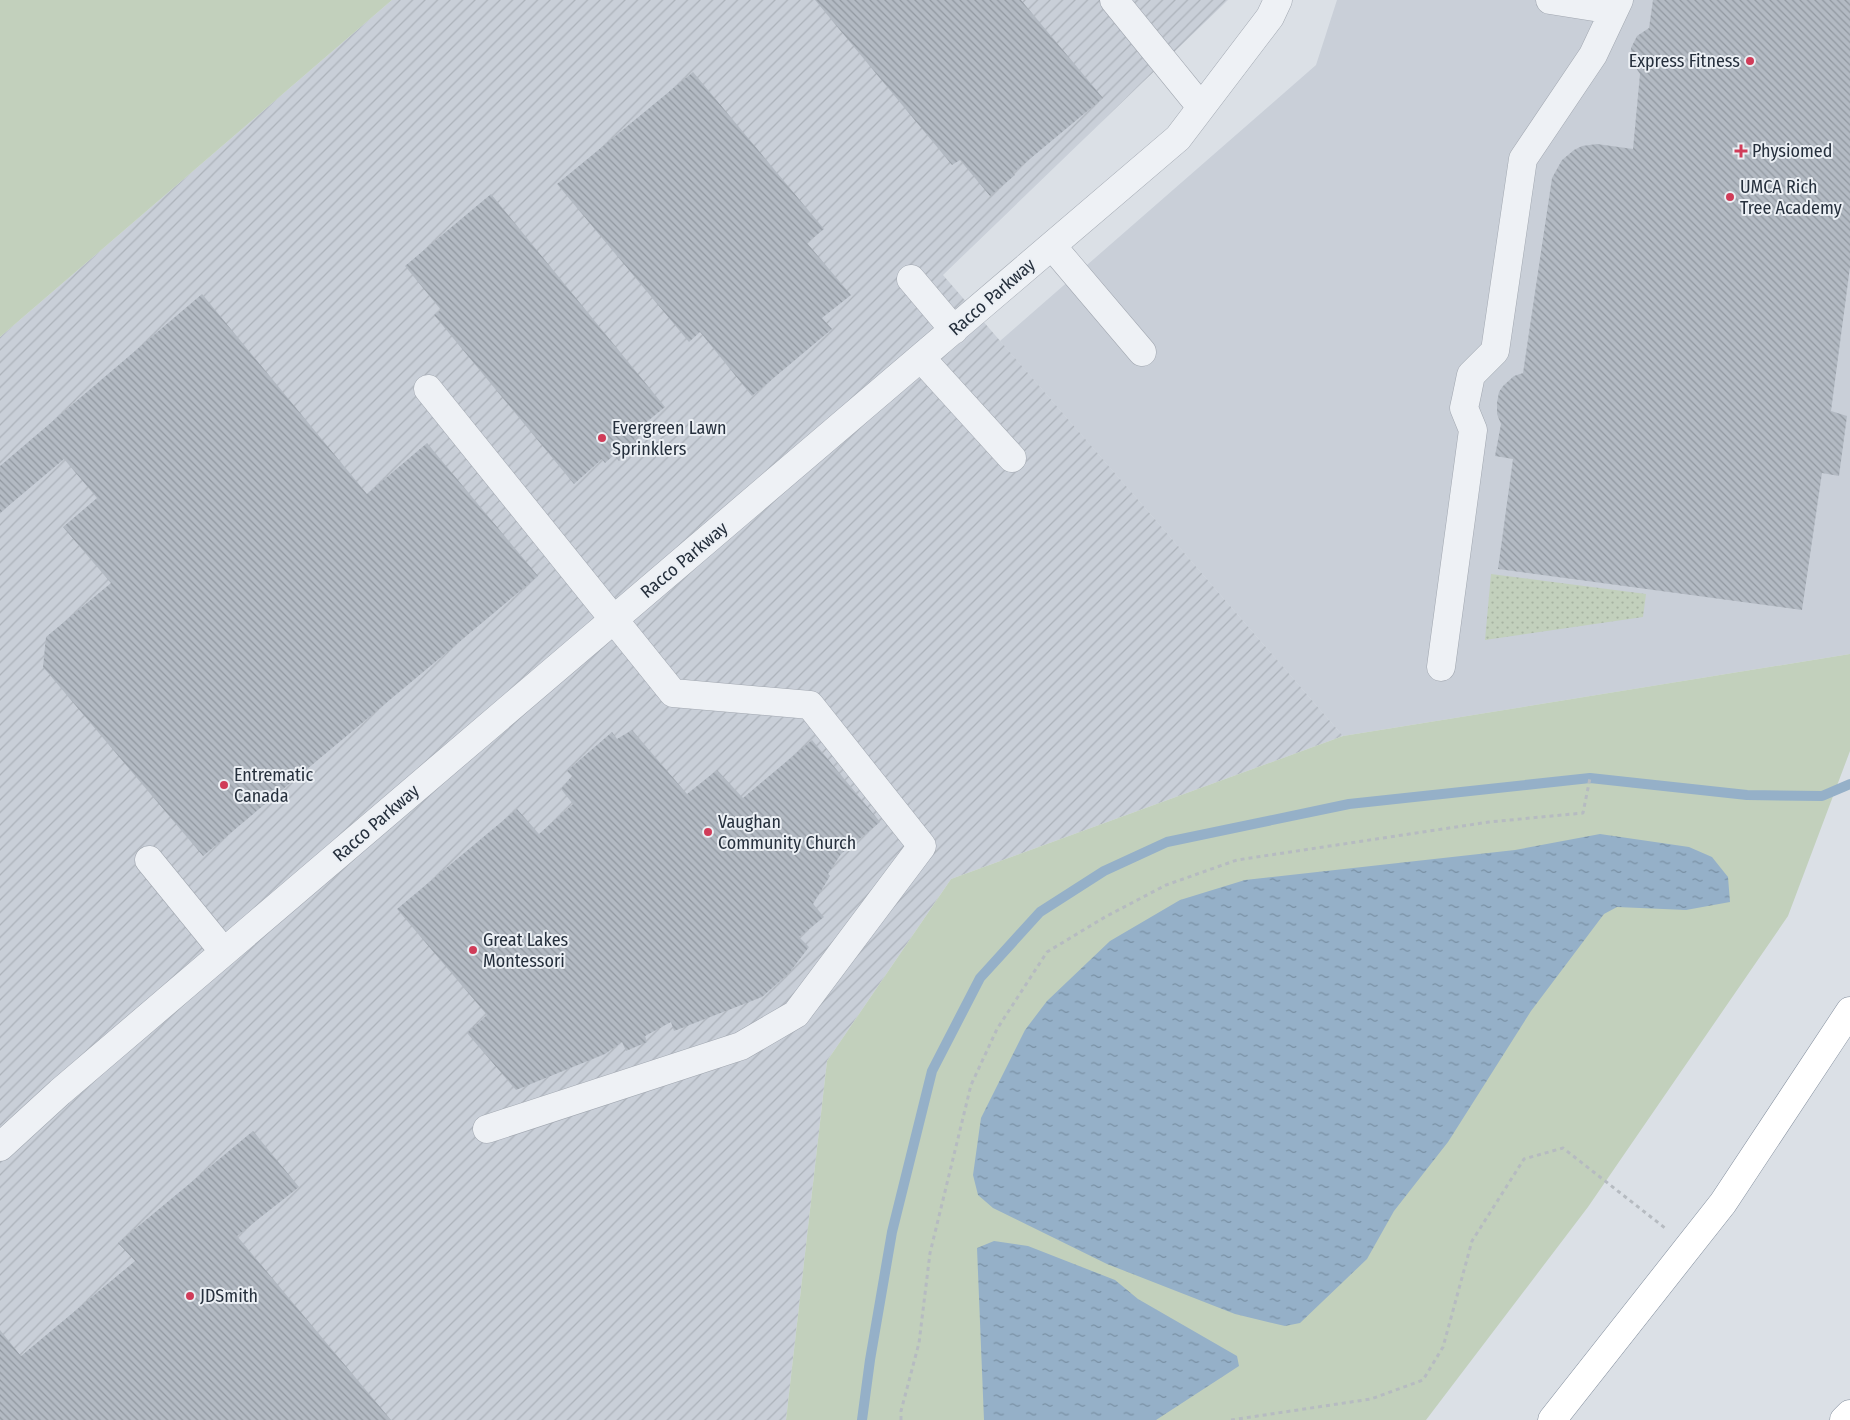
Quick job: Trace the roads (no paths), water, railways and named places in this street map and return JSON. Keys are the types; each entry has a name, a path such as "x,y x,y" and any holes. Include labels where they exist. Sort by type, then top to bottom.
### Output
{"highway":[{"path":"1552,1420 1723,1203 1850,1011"},
{"path":"1844,1420 1850,1414"}],"street":[{"path":"1114,0 1201,107"},
{"name":"Racco Parkway","path":"60,1092 1178,138 1270,17 1278,0"},
{"path":"1441,667 1473,430 1464,408 1471,375 1495,351 1523,159 1593,55 1616,5 1550,0"},
{"path":"1052,246 1142,352"},
{"path":"911,279 954,330"},
{"path":"921,358 1012,458"},
{"path":"428,389 673,693 810,704 922,846 796,1014 741,1046 487,1129"},
{"path":"149,860 224,952"},
{"path":"0,1125 60,1092"},
{"path":"0,1147 60,1092"}],"water":[{"path":"1600,834 1689,847 1712,857 1728,877 1730,902 1686,910 1617,907 1604,914 1531,1011 1448,1142 1394,1211 1367,1259 1300,1323 1285,1326 1235,1314 1107,1264 993,1208 978,1195 973,1175 981,1118 1025,1030 1047,1001 1110,941 1180,900 1245,880 1515,850"},
{"path":"994,1241 1028,1246 1115,1280 1138,1299 1237,1356 1239,1366 1156,1420 984,1420 977,1248"}],"waterway":[{"path":"862,1420 870,1360 892,1232 932,1071 980,978 1040,912 1104,871 1167,842 1349,804 1590,778 1747,795 1822,796 1850,784"}],"place":[{"name":"Express Fitness","path":"1750,61"},
{"name":"Physiomed","path":"1741,151"},
{"name":"UMCA Rich Tree Academy","path":"1730,197"},
{"name":"Evergreen Lawn Sprinklers","path":"602,438"},
{"name":"Entrematic Canada","path":"224,785"},
{"name":"Vaughan Community Church","path":"708,832"},
{"name":"Great Lakes Montessori","path":"473,950"},
{"name":"JDSmith","path":"190,1296"}]}
